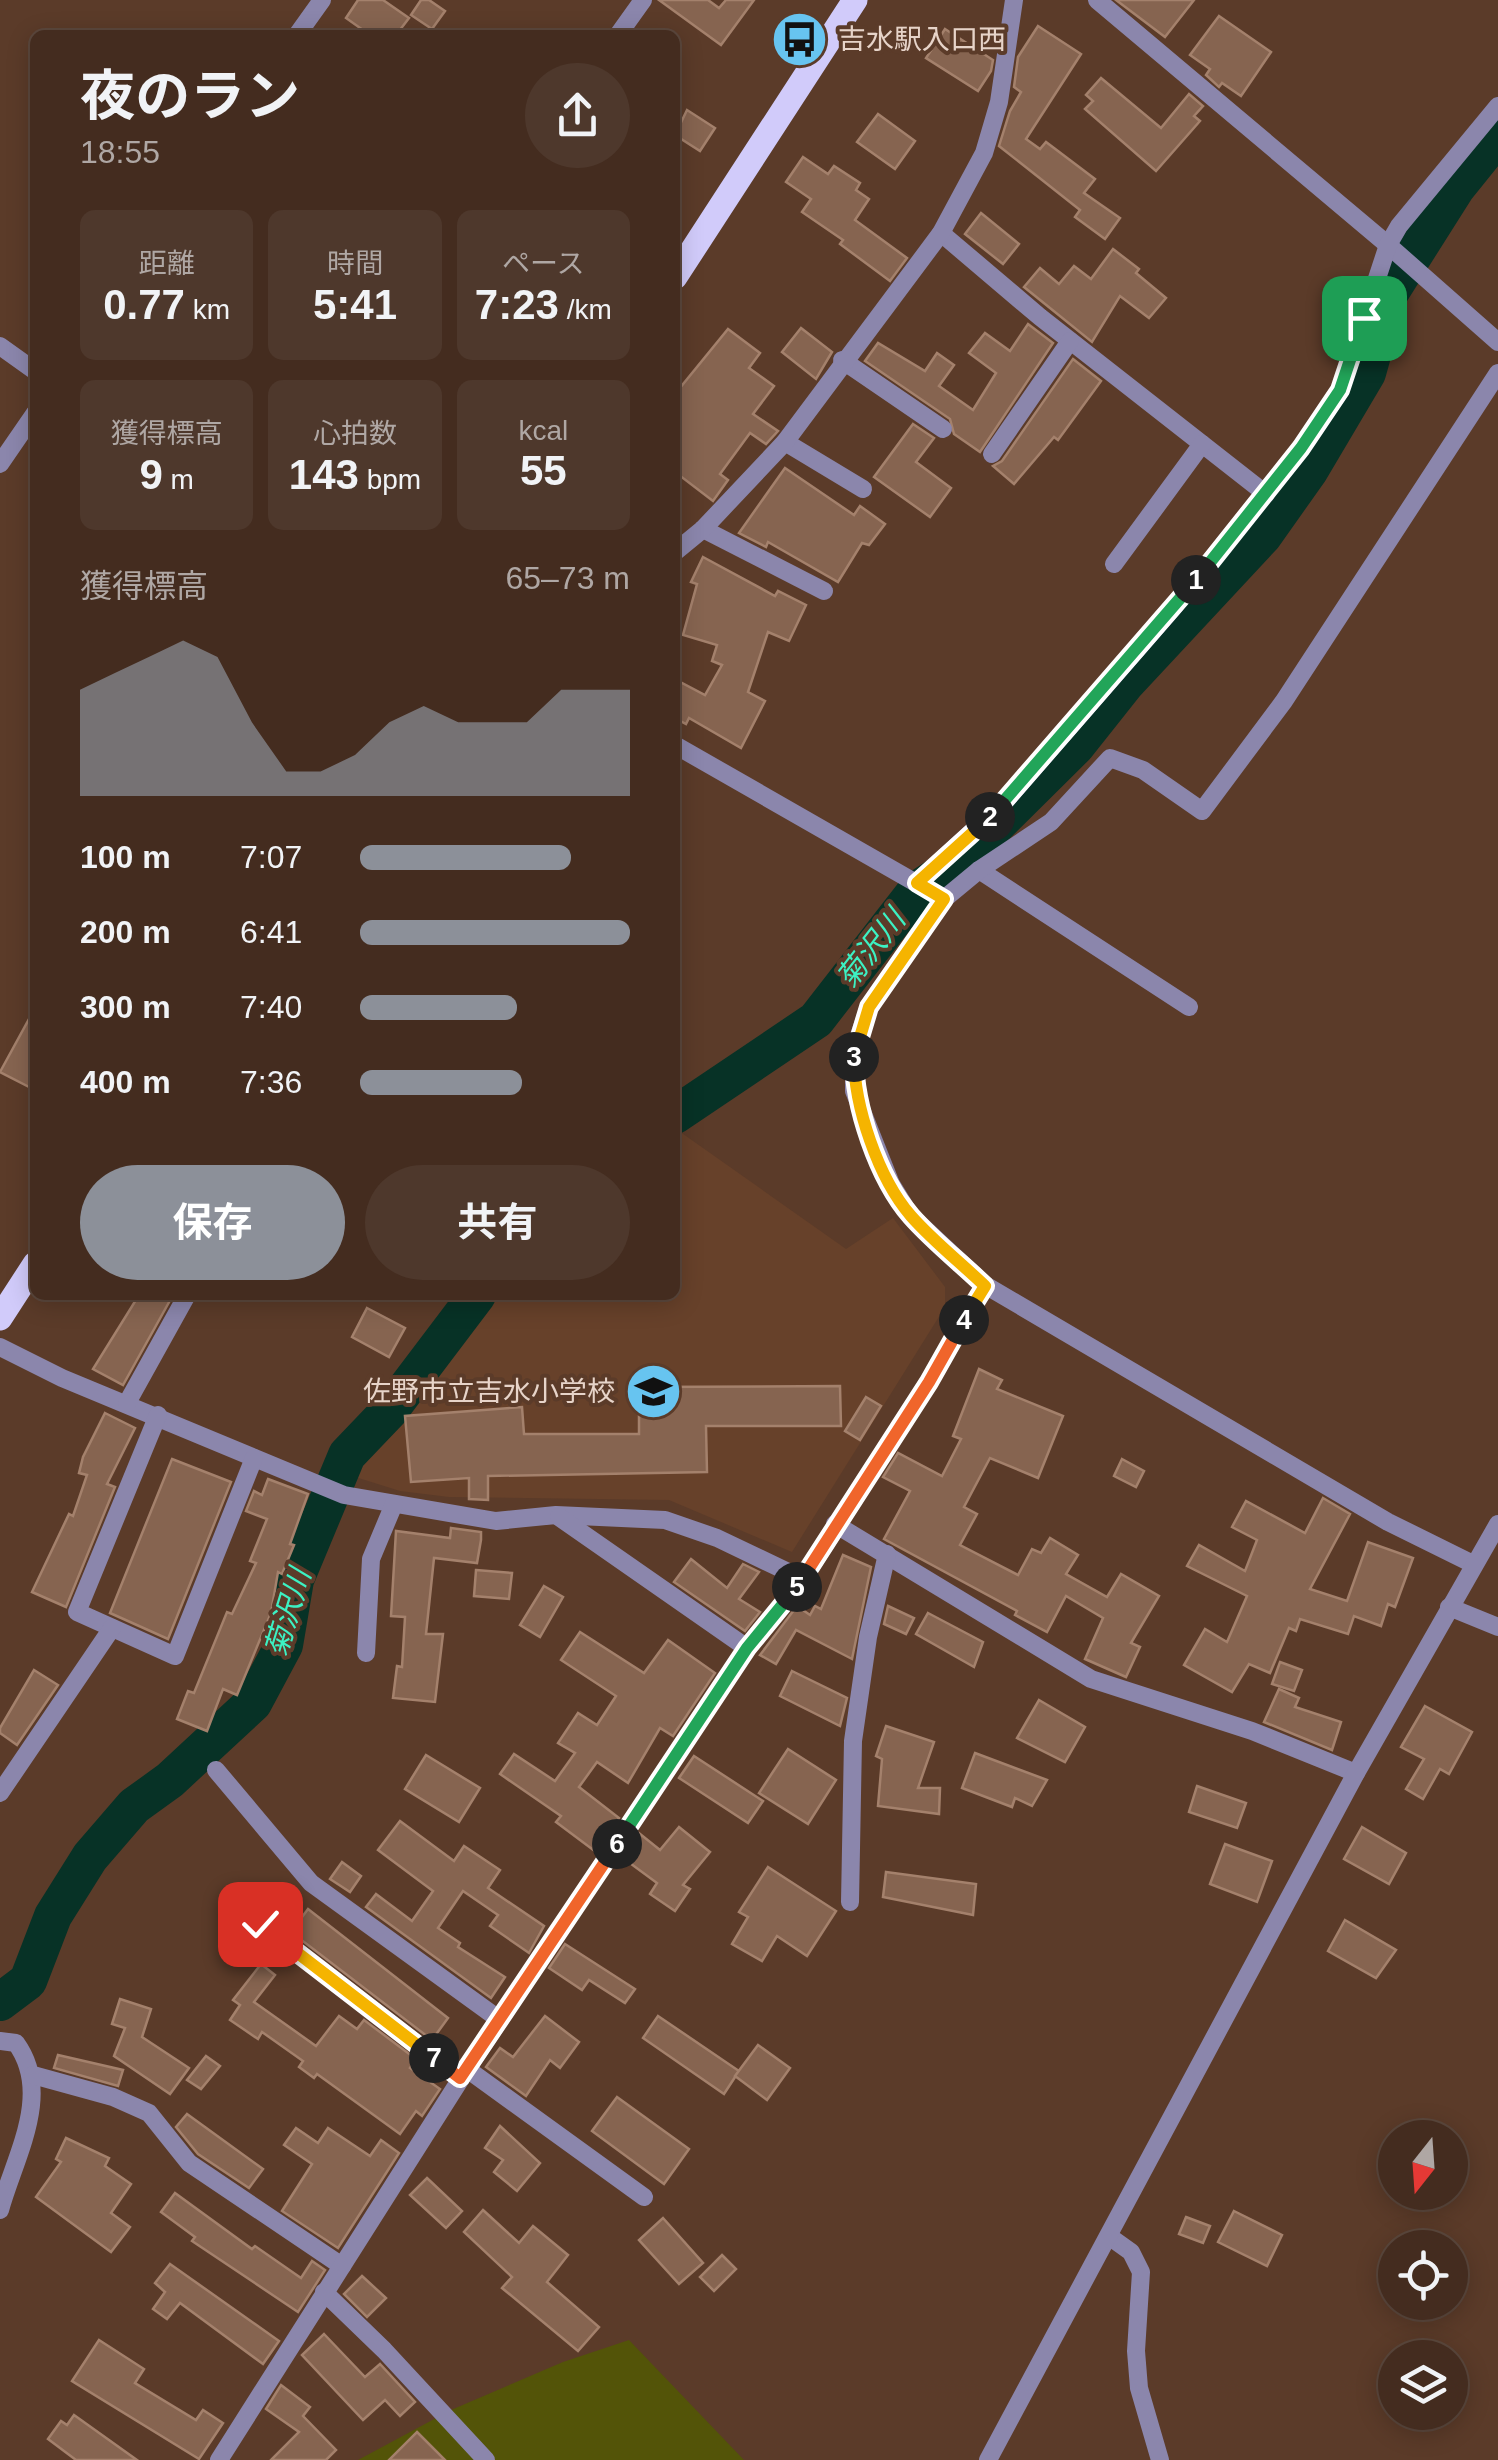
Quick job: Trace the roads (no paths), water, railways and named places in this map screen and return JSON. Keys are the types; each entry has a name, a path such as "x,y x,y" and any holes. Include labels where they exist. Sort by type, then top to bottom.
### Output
{"main road":[{"path":"680,268 855,0"},
{"path":"0,1318 30,1272"}],"street":[{"path":"622,30 643,0"},
{"path":"680,548 703,529 785,442 842,360 941,232 984,153 999,102 1014,0"},
{"path":"1097,0 1498,342"},
{"path":"300,30 316,2"},
{"path":"917,883 1006,800 1172,610 1266,494 1340,390 1388,245 1409,211 1498,106"},
{"path":"941,232 1070,341 1266,494"},
{"path":"992,454 1070,341"},
{"path":"0,346 30,367"},
{"path":"842,360 942,429"},
{"path":"1474,1564 1388,1522 985,1286 910,1215 891,1184 854,1090 854,1050 869,1007 944,899 979,870 1051,822 1110,758 1143,770 1202,811 1284,702 1498,373"},
{"path":"0,464 30,420"},
{"path":"785,442 863,489"},
{"path":"1114,564 1202,444"},
{"path":"703,529 824,591"},
{"path":"680,749 944,899"},
{"path":"979,870 1189,1008"},
{"path":"219,2460 463,2073 747,1648 803,1580 985,1286"},
{"path":"127,1403 184,1300"},
{"path":"0,1347 62,1378 344,1495 496,1521 556,1515 665,1520 717,1538 803,1580"},
{"path":"158,1415 77,1612 112,1628 175,1656 254,1458"},
{"path":"366,1653 371,1559 394,1504"},
{"path":"556,1515 747,1648"},
{"path":"836,1524 1091,1680 1252,1731 1356,1773"},
{"path":"988,2460 1356,1773 1498,1524"},
{"path":"850,1902 853,1741 868,1637 887,1554"},
{"path":"1449,1608 1498,1628"},
{"path":"0,1793 112,1628"},
{"path":"216,1770 311,1883 500,2020"},
{"path":"260,1924 463,2073 644,2197"},
{"path":"0,2042 16,2042 33,2076 28,2126 0,2210"},
{"path":"33,2076 113,2097 150,2113 189,2162 342,2266"},
{"path":"1110,2237 1131,2252 1141,2272 1136,2351 1140,2388 1160,2460"},
{"path":"324,2292 486,2460"}],"waterway":[{"name":"菊沢川","path":"680,1112 816,1020 917,890 957,864 1076,746 1126,683 1263,536 1309,471 1367,373 1389,294 1456,188 1498,136"},
{"name":"菊沢川","path":"0,2002 28,1981 53,1916 90,1857 134,1806 170,1780 253,1703 284,1645 295,1580 347,1455 390,1410 473,1300"}],"place":[{"name":"吉水駅入口西","path":"799,39"},
{"name":"佐野市立吉水小学校","path":"654,1391"}]}
